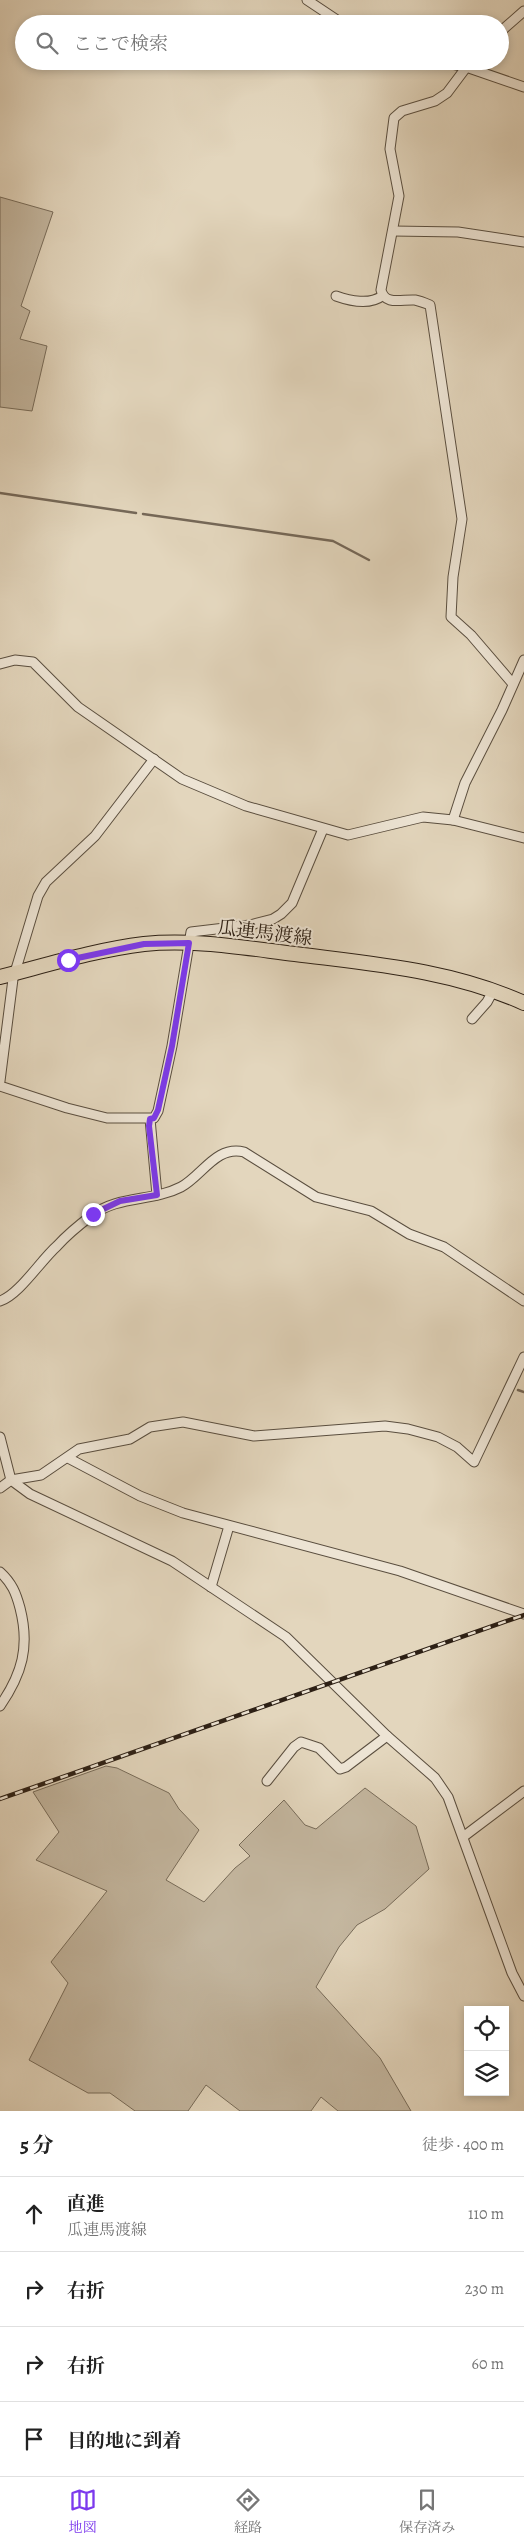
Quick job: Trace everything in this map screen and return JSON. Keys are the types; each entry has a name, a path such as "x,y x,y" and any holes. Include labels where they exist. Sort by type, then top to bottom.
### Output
{"main road":[{"name":"瓜連馬渡線","path":"0,977 126,947 161,943 189,943 242,947 419,970 493,991 524,1003"}],"street":[{"path":"308,0 330,15"},
{"path":"509,24 524,11"},
{"path":"463,70 446,92 435,101 402,111 394,118 390,149 399,196 380,290 382,296 388,300 417,300 430,305 462,519 453,577 451,617 471,635 513,684"},
{"path":"483,70 524,87"},
{"path":"393,231 458,232 513,242 524,242"},
{"path":"336,296 363,302 376,301 382,296"},
{"path":"0,664 15,660 33,662 78,707 182,779 218,796 348,835 423,817 453,820 524,838"},
{"path":"453,820 465,783 524,660"},
{"path":"0,1081 4,1065 11,991 38,896 46,882 95,836 154,759"},
{"path":"0,1086 67,1108 107,1118 154,1118 160,1101 172,1046 191,932 250,925 273,919 282,914 292,903 323,829"},
{"path":"472,1019 487,1002 493,991"},
{"path":"150,1119 157,1195"},
{"path":"0,1301 14,1294 57,1245 93,1214 120,1201 170,1193 184,1186 224,1152 235,1150 244,1152 316,1197 371,1211 409,1234 444,1247 524,1301"},
{"path":"0,1488 11,1480 40,1475 79,1449 130,1439 150,1427 183,1422 254,1436 385,1426 408,1429 438,1437 457,1447 474,1462 524,1357"},
{"path":"0,1437 11,1480 30,1494 172,1561 286,1637 386,1736 435,1778 448,1797 512,1973 524,1996"},
{"path":"68,1458 140,1496 183,1513 400,1571 524,1614"},
{"path":"211,1587 229,1526"},
{"path":"0,1572 16,1591 25,1627 25,1650 19,1672 0,1706"},
{"path":"267,1781 294,1747 301,1742 318,1748 340,1769 346,1767 386,1736"},
{"path":"463,1838 524,1791"}],"shaded area":[{"path":"0,197 53,212 21,306 30,311 20,339 47,346 32,411 0,407"},
{"path":"106,1766 117,1768 169,1793 179,1809 199,1830 166,1880 204,1902 235,1868 250,1856 239,1845 284,1800 305,1825 316,1829 365,1788 416,1826 429,1869 385,1909 357,1925 339,1947 316,1987 380,2058 411,2111 338,2111 321,2097 311,2111 240,2111 206,2085 188,2111 135,2111 110,2093 88,2093 29,2060 68,1983 51,1962 107,1891 36,1860 59,1832 33,1792"}],"waterway":[{"path":"0,493 136,513"},
{"path":"143,514 333,541 369,560"},
{"path":"518,1390 524,1392"}],"railway":[{"path":"0,1799 524,1615"}],"route":[{"path":"68,960 144,944 189,943 172,1046 158,1110 154,1118 150,1119 149,1126 157,1195 120,1201 93,1214"}]}
